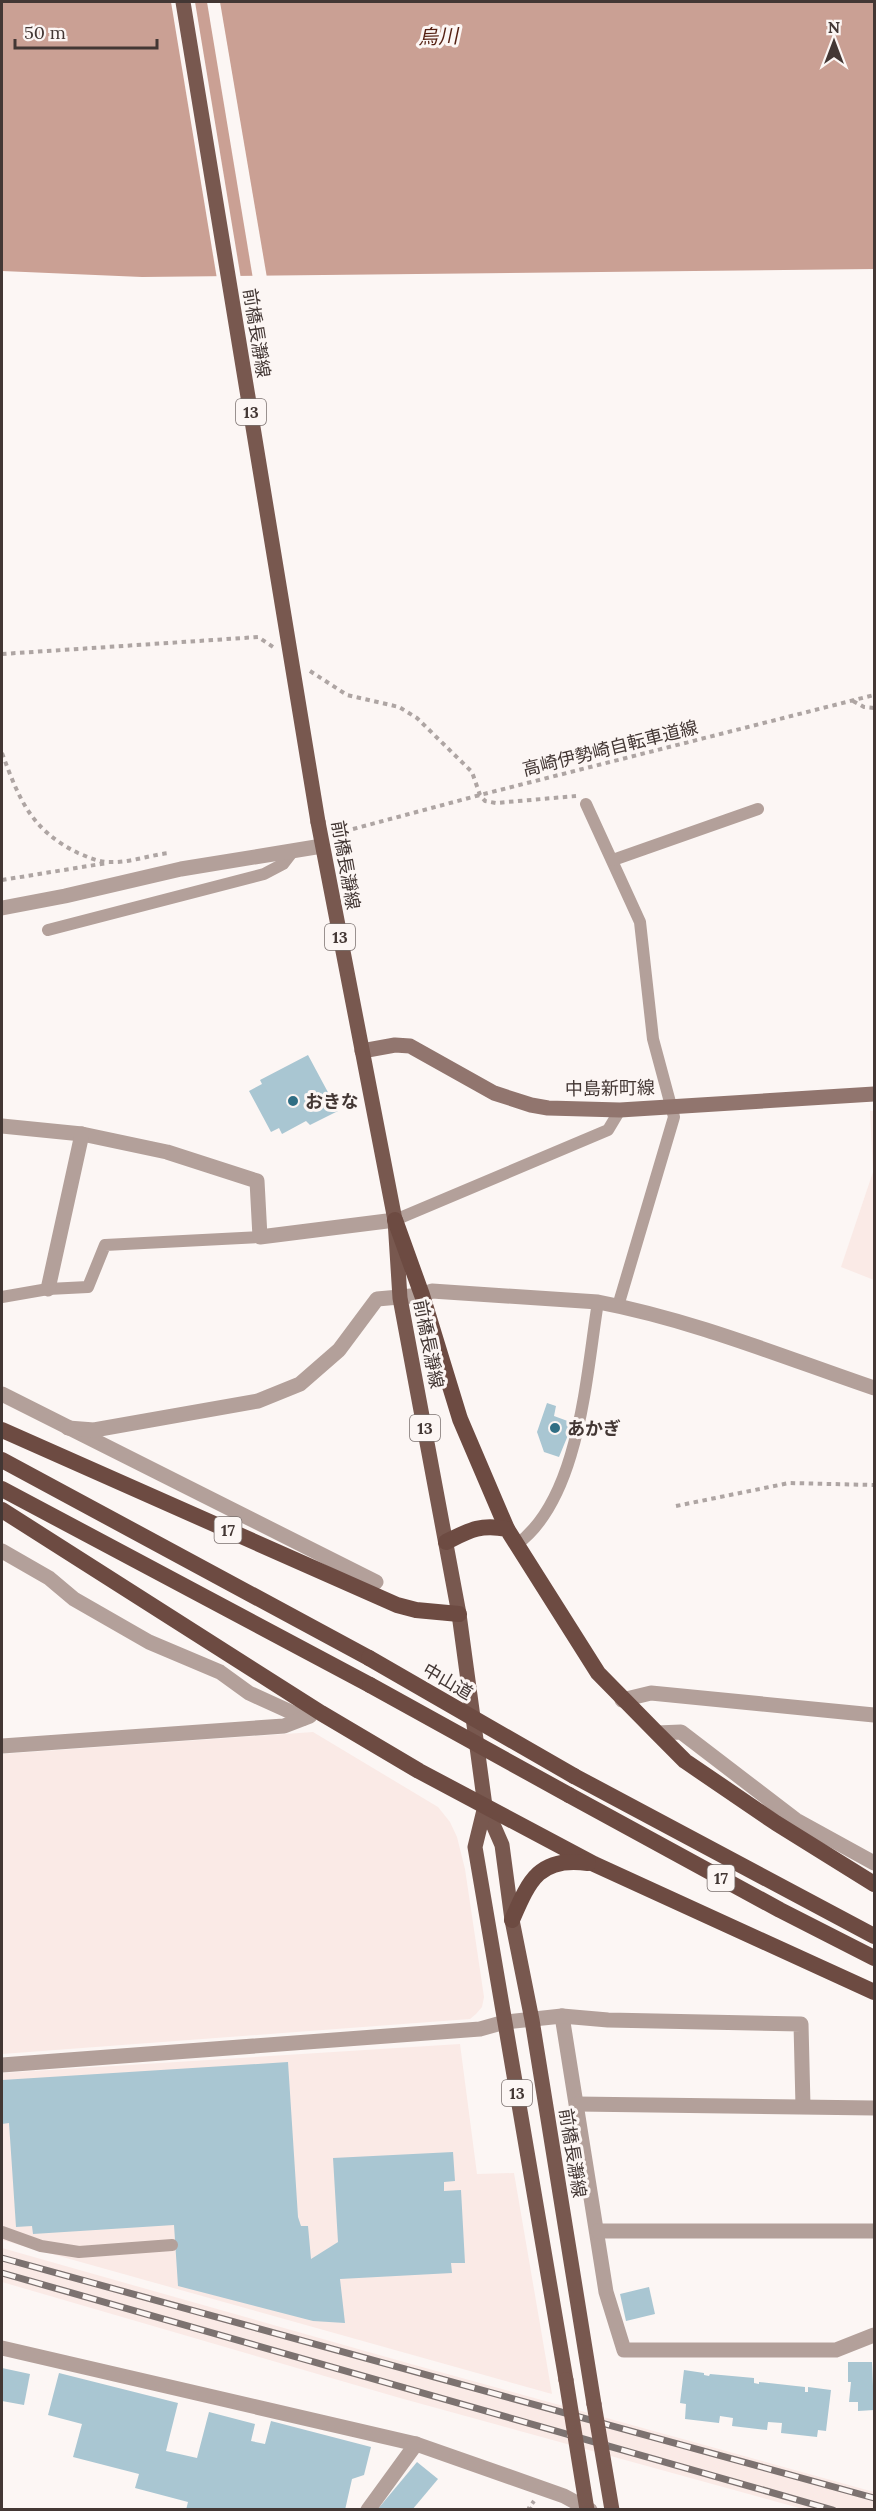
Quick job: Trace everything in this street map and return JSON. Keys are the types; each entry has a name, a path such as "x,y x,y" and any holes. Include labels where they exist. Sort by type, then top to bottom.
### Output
{"highway":[{"path":"395,1220 422,1295 460,1419 507,1529 598,1672 622,1700 685,1761 776,1823 874,1884"},
{"name":"17","path":"2,1430 397,1605 417,1610 459,1614"},
{"name":"中山道","path":"2,1460 369,1658 574,1776 874,1936"},
{"name":"17","path":"2,1489 370,1685 780,1910 874,1958"},
{"name":"17","path":"2,1510 321,1713 419,1771 594,1864 874,1992"},
{"path":"446,1542 476,1527 492,1526 507,1529"},
{"path":"512,1920 526,1887 548,1867 574,1861 594,1864"}],"main road":[{"name":"前橋長瀞線","path":"183,2 322,846 395,1220 400,1298 459,1614 485,1806 502,1845 512,1920 532,2020 612,2510"},
{"name":"中島新町線","path":"362,1051 395,1045 410,1046 475,1084 531,1105 572,1110 620,1110 874,1094"},
{"name":"前橋長瀞線","path":"485,1806 475,1847 588,2510"}],"street":[{"path":"2,908 181,869 322,846"},
{"path":"2,1126 82,1134 167,1152 257,1181 260,1237 395,1220"},
{"path":"48,1288 82,1134"},
{"path":"68,1428 94,1430 258,1401 300,1384 339,1350 377,1299 422,1295 432,1291 598,1302 618,1306 678,1320 874,1388"},
{"path":"2,1394 376,1582"},
{"path":"2,1551 49,1578 74,1599 149,1642 220,1672 249,1693 304,1718"},
{"path":"622,1700 651,1693 874,1715"},
{"path":"2,1746 284,1726 321,1713"},
{"path":"657,1733 681,1731 796,1821 874,1863"},
{"path":"2,2065 480,2029 505,2022 562,2016 608,2020 801,2024 803,2106"},
{"path":"562,2016 606,2292 624,2350 836,2350 874,2335"},
{"path":"577,2104 874,2108"},
{"path":"598,2231 874,2231"},
{"path":"2,2348 416,2444 588,2510"},
{"path":"368,2510 416,2444"}],"lane":[{"path":"586,804 640,922 654,1039 674,1117 618,1306"},
{"path":"613,860 758,809"},
{"path":"48,930 264,874 283,864 293,851"},
{"path":"395,1220 608,1130 620,1110"},
{"path":"2,1297 48,1288 88,1287 105,1245 260,1237"},
{"path":"516,1545 531,1532 561,1485 575,1443 598,1302"},
{"path":"2,2232 41,2246 79,2252 172,2245"}],"path":[{"path":"2,654 258,637 278,650"},
{"path":"308,669 347,695 399,707 417,718 472,772 480,795 485,801 496,803 566,795 581,796 586,804"},
{"name":"高崎伊勢崎自転車道線","path":"353,829 874,695"},
{"path":"852,700 864,707 874,708"},
{"path":"2,753 12,780 37,825 58,843 95,860 110,862"},
{"path":"2,880 176,852"},
{"path":"676,1506 789,1483 874,1485"}],"shaded area":[{"path":"870,1111 874,1111 874,1280 841,1267 873,1172"},
{"path":"313,1732 438,1807 450,1822 457,1837 465,1869 484,1997 482,2007 476,2014 470,2019 2,2054 2,1754"},
{"path":"460,2044 477,2174 514,2173 552,2394 2,2240 2,2073"},
{"path":"2,2248 874,2492 874,2509 803,2509 400,2398 2,2282"}],"water":[{"name":"烏川","path":"2,2 874,2 874,269 142,277 2,271"}],"pier":[{"path":"171,2 195,2 241,279 217,279"},
{"path":"207,2 220,2 267,278 253,279"}],"building":[{"name":"おきな","path":"308,1055 338,1111 310,1125 306,1121 282,1134 279,1128 271,1132 249,1091 262,1084 260,1080"},
{"name":"あかぎ","path":"547,1403 556,1406 554,1416 573,1423 559,1457 544,1452 537,1432"},
{"path":"288,2062 298,2217 301,2226 308,2226 311,2259 338,2242 333,2158 453,2152 455,2181 444,2182 444,2191 461,2190 465,2263 451,2263 452,2273 340,2279 345,2323 313,2321 178,2286 174,2225 33,2234 32,2226 16,2227 9,2123 2,2124 2,2080"},
{"path":"649,2287 655,2314 626,2321 620,2294"},
{"path":"848,2362 872,2362 874,2410 858,2411 858,2402 849,2402 851,2382 848,2382"},
{"path":"2,2368 30,2374 24,2405 2,2401"},
{"path":"684,2370 709,2376 710,2374 754,2378 754,2383 759,2384 759,2382 805,2387 805,2392 808,2392 808,2387 831,2390 826,2431 818,2430 817,2437 781,2433 782,2423 768,2422 767,2430 732,2426 733,2418 720,2416 719,2423 685,2419 686,2404 680,2403"},
{"path":"59,2373 178,2403 166,2451 197,2458 209,2412 255,2424 251,2441 265,2444 271,2421 371,2447 364,2475 352,2479 345,2510 186,2510 188,2502 135,2488 139,2474 73,2457 82,2424 48,2415"},
{"path":"417,2462 438,2479 412,2510 377,2510"}],"railway":[{"path":"2,2258 874,2498"},
{"path":"2,2273 833,2510"}],"place":[{"name":"おきな","path":"293,1101"},
{"name":"あかぎ","path":"555,1428"}]}
